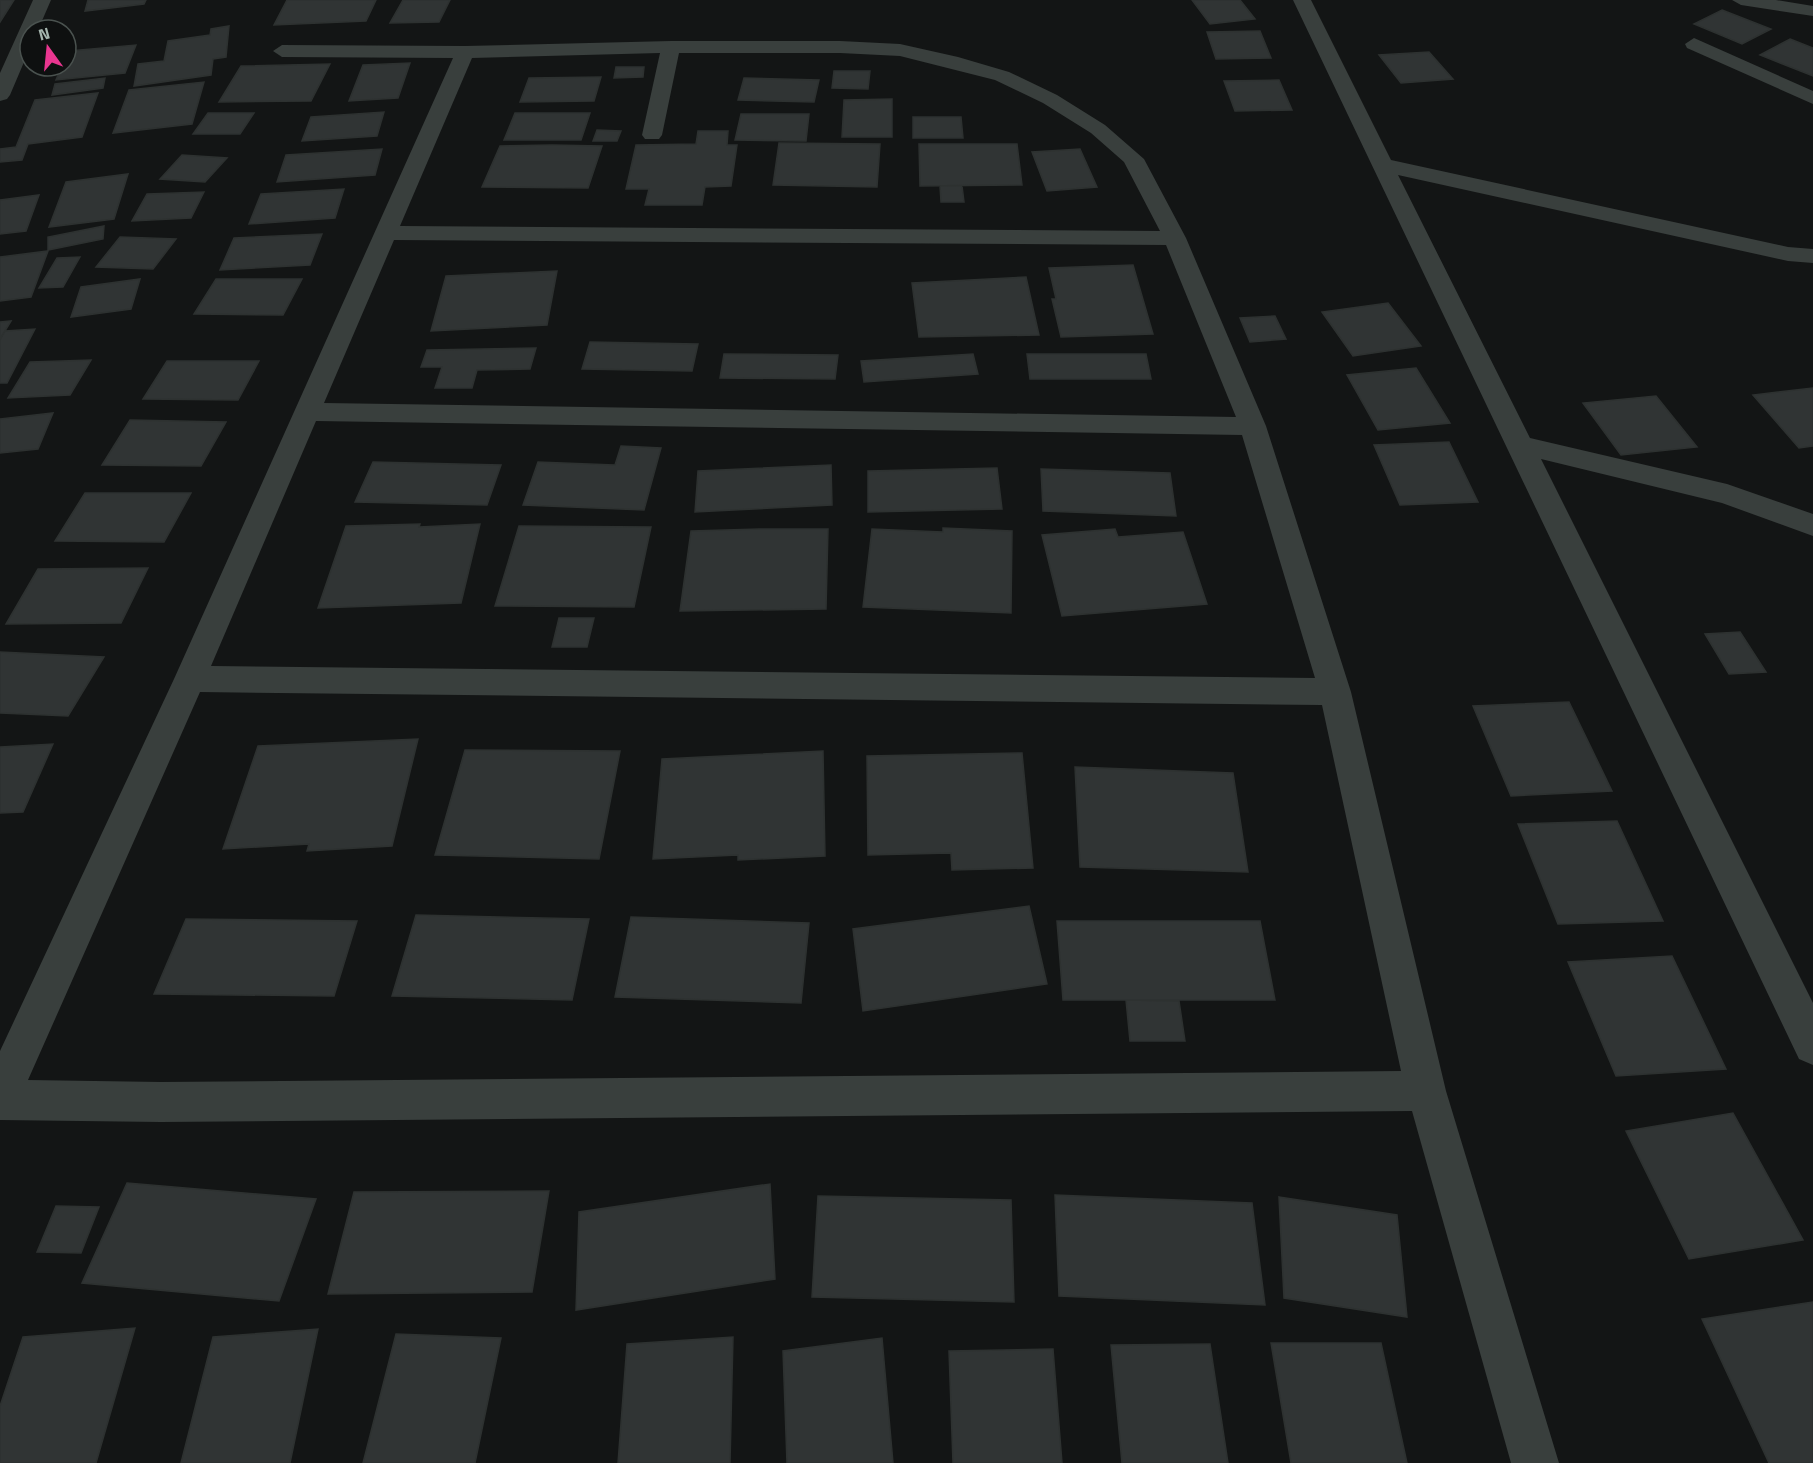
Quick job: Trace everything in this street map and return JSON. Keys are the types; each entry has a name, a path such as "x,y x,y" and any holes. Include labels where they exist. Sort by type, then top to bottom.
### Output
{"street":[{"path":"0,94 42,0"},
{"path":"1302,0 1813,1045"},
{"path":"1741,0 1813,11"},
{"path":"1694,44 1813,98"},
{"path":"652,135 671,47"},
{"path":"282,51 465,52 671,47 840,47 900,50 951,61 1002,76 1050,99 1098,129 1133,159 1175,238 1253,426 1335,692 1426,1091 1535,1463"},
{"path":"465,52 190,679 0,1098 173,1102 1426,1091"},
{"path":"1383,165 1788,254 1813,256"},
{"path":"386,233 1175,238"},
{"path":"306,412 1253,426"},
{"path":"1520,445 1727,494 1813,525"},
{"path":"190,679 1335,692"}],"building":[{"path":"0,0 14,0 0,22"},
{"path":"88,0 146,0 144,4 85,11"},
{"path":"287,0 376,0 366,21 274,25"},
{"path":"403,0 450,0 439,22 390,23"},
{"path":"1192,0 1240,0 1255,19 1210,24"},
{"path":"1722,10 1771,29 1742,44 1694,24"},
{"path":"229,26 226,57 213,59 211,75 134,86 138,64 164,61 168,41 210,35 211,29"},
{"path":"1260,31 1271,58 1216,59 1207,32"},
{"path":"1790,39 1813,48 1813,76 1760,55"},
{"path":"136,45 125,73 78,78 78,50"},
{"path":"1429,52 1453,79 1401,83 1379,55"},
{"path":"410,63 398,98 349,101 363,65"},
{"path":"330,64 311,101 219,102 241,66"},
{"path":"616,67 644,67 643,77 614,78"},
{"path":"834,71 870,71 868,89 832,88"},
{"path":"601,77 594,101 520,102 529,78"},
{"path":"105,78 103,88 52,95 55,84"},
{"path":"744,78 819,80 814,102 738,100"},
{"path":"1279,80 1292,110 1235,111 1224,81"},
{"path":"204,82 192,124 113,133 129,90"},
{"path":"98,93 82,137 28,144 22,160 0,162 0,149 16,147 35,100"},
{"path":"892,99 892,137 842,137 844,100"},
{"path":"384,112 377,136 302,141 311,117"},
{"path":"208,113 254,113 240,134 193,134"},
{"path":"515,113 590,113 581,140 504,140"},
{"path":"741,114 809,114 806,141 735,140"},
{"path":"913,117 961,117 963,138 913,138"},
{"path":"597,130 621,131 617,141 593,141"},
{"path":"698,131 728,131 727,145 737,145 731,186 705,187 702,205 645,205 649,189 626,189 636,145 696,144"},
{"path":"779,143 880,144 877,187 773,185"},
{"path":"919,144 1017,144 1022,185 920,186"},
{"path":"500,146 602,146 588,188 482,187"},
{"path":"382,149 375,175 277,182 286,155"},
{"path":"1080,149 1097,187 1047,191 1032,152"},
{"path":"182,155 227,158 205,182 160,179"},
{"path":"128,174 114,219 49,227 66,182"},
{"path":"940,186 962,186 964,202 941,202"},
{"path":"344,189 335,218 249,224 261,194"},
{"path":"204,192 191,218 132,221 147,194"},
{"path":"39,195 26,231 0,234 0,200"},
{"path":"104,226 103,239 48,250 48,237"},
{"path":"322,234 310,265 220,270 234,238"},
{"path":"120,237 176,239 153,269 96,267"},
{"path":"48,251 31,297 0,301 0,257"},
{"path":"80,257 63,287 39,288 57,258"},
{"path":"1133,265 1153,334 1061,337 1052,299 1056,299 1049,268"},
{"path":"557,271 547,325 431,331 446,276"},
{"path":"1026,277 1039,335 919,337 912,283"},
{"path":"140,279 131,309 71,317 81,287"},
{"path":"216,279 302,279 283,315 194,314"},
{"path":"1388,303 1421,346 1353,356 1322,312"},
{"path":"1275,316 1286,339 1250,342 1240,318"},
{"path":"11,321 0,339 0,322"},
{"path":"35,329 7,383 0,383 0,340 5,331"},
{"path":"590,342 698,344 692,371 582,369"},
{"path":"536,348 530,369 477,370 472,388 435,388 442,367 421,367 427,350"},
{"path":"724,354 838,355 835,379 720,378"},
{"path":"973,354 978,374 864,382 861,361"},
{"path":"1027,354 1146,354 1151,379 1030,379"},
{"path":"91,360 70,395 8,398 30,362"},
{"path":"167,361 259,361 238,400 143,399"},
{"path":"1416,368 1450,423 1378,430 1347,375"},
{"path":"1813,388 1813,446 1799,448 1753,395"},
{"path":"1656,396 1697,447 1621,455 1583,403"},
{"path":"53,413 38,449 0,453 0,419"},
{"path":"130,420 226,422 201,466 102,465"},
{"path":"1449,442 1478,502 1400,505 1374,445"},
{"path":"621,446 661,448 644,510 523,505 538,462 615,465"},
{"path":"373,462 501,465 487,505 355,502"},
{"path":"831,465 832,505 695,512 698,471"},
{"path":"997,468 1002,509 868,512 868,471"},
{"path":"1041,469 1170,473 1176,516 1043,511"},
{"path":"85,493 191,493 164,542 55,541"},
{"path":"420,524 419,527 480,524 461,603 318,608 346,526"},
{"path":"519,526 651,527 634,607 495,606"},
{"path":"943,528 1012,531 1011,613 863,607 872,529 943,532"},
{"path":"828,529 826,609 680,611 691,531"},
{"path":"1115,529 1118,537 1183,532 1207,604 1062,616 1042,535"},
{"path":"148,568 121,623 6,624 38,569"},
{"path":"559,618 594,618 587,647 552,647"},
{"path":"1740,632 1766,672 1729,674 1705,634"},
{"path":"0,652 104,657 68,716 0,713"},
{"path":"1569,702 1612,791 1511,796 1473,706"},
{"path":"418,739 392,846 307,851 309,844 223,849 258,746"},
{"path":"53,744 23,812 0,813 0,747"},
{"path":"465,750 620,751 599,859 435,855"},
{"path":"823,751 825,856 738,860 738,855 653,859 662,759"},
{"path":"1022,753 1033,868 952,870 951,853 868,855 867,756"},
{"path":"1075,767 1233,773 1248,872 1080,867"},
{"path":"1617,821 1663,921 1558,924 1518,824"},
{"path":"1029,906 1047,984 863,1011 853,929"},
{"path":"416,915 589,919 572,1000 392,996"},
{"path":"631,917 809,923 801,1003 615,997"},
{"path":"186,919 357,921 334,996 154,994"},
{"path":"1057,921 1260,921 1275,1000 1063,1000"},
{"path":"1672,956 1726,1069 1616,1076 1568,962"},
{"path":"1126,1000 1179,1001 1185,1041 1130,1041"},
{"path":"1733,1113 1803,1240 1689,1259 1626,1131"},
{"path":"127,1183 316,1199 279,1301 82,1283"},
{"path":"770,1184 775,1279 576,1310 579,1212"},
{"path":"549,1191 532,1292 328,1294 354,1192"},
{"path":"1055,1195 1252,1203 1265,1305 1059,1296"},
{"path":"818,1196 1011,1200 1014,1302 812,1297"},
{"path":"1279,1197 1397,1215 1407,1317 1284,1298"},
{"path":"56,1206 99,1207 81,1253 37,1252"},
{"path":"1813,1302 1813,1463 1769,1463 1702,1319"},
{"path":"135,1328 96,1463 0,1463 0,1406 23,1337"},
{"path":"318,1329 290,1463 181,1463 213,1337"},
{"path":"396,1334 501,1338 475,1463 363,1463"},
{"path":"733,1337 730,1463 618,1463 627,1344"},
{"path":"882,1338 893,1463 787,1463 783,1351"},
{"path":"1271,1343 1381,1343 1407,1463 1291,1463"},
{"path":"1210,1344 1228,1463 1122,1463 1111,1345"},
{"path":"1053,1349 1062,1463 953,1463 949,1351"}]}
